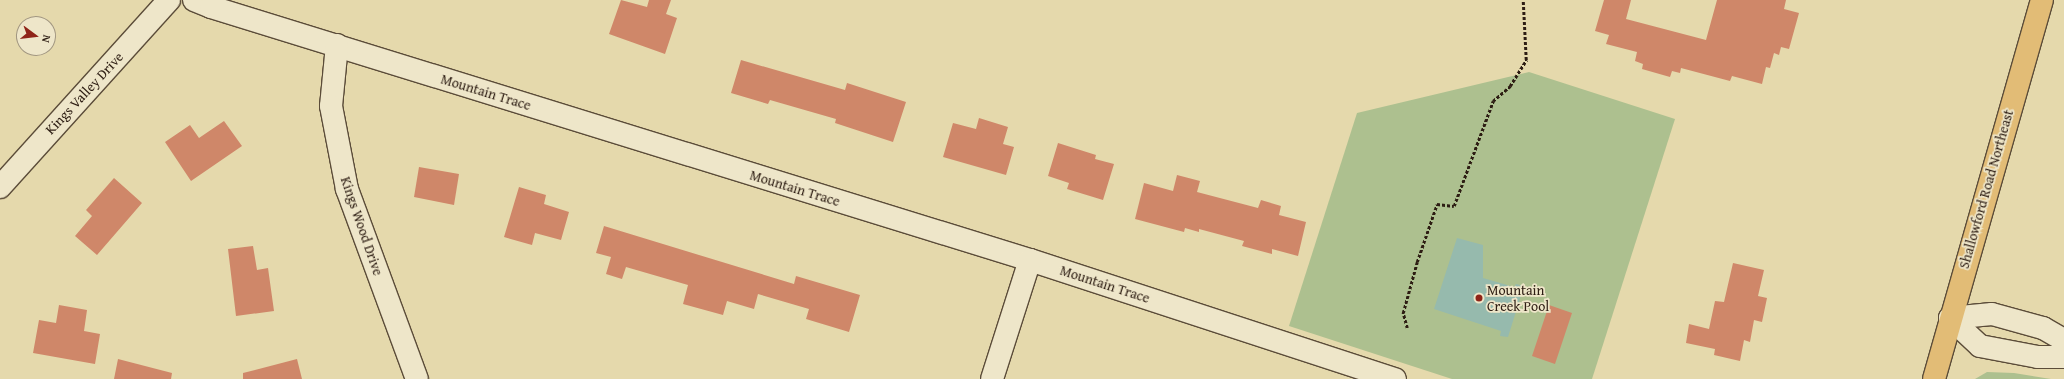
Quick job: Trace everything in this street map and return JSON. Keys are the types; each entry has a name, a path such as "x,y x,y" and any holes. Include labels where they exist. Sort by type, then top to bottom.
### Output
{"main road":[{"name":"Shallowford Road Northeast","path":"1934,379 1950,318 2042,0"}],"street":[{"name":"Kings Valley Drive","path":"0,187 169,0"},
{"name":"Mountain Trace","path":"194,0 211,7 1030,260 1395,379"},
{"name":"Kings Wood Drive","path":"337,45 331,106 347,189 417,379"},
{"path":"992,379 1030,260"},
{"path":"1950,318 1992,314 2044,328 2064,340"},
{"path":"1950,318 1980,346 2038,357 2064,357"}],"path":[{"path":"1407,328 1403,313 1417,262 1438,204 1454,206 1493,101 1510,86 1526,60 1523,0"}],"green space":[{"path":"1529,72 1675,119 1592,379 1452,379 1289,326 1357,113"},
{"path":"1987,372 2014,373 2051,379 1975,379"}],"water":[{"name":"Mountain Creek Pool","path":"1457,238 1483,245 1483,278 1514,287 1516,284 1524,286 1508,337 1500,336 1501,331 1434,309"}],"building":[{"path":"621,0 647,7 649,0 671,0 666,14 677,18 665,54 609,34"},
{"path":"1604,0 1631,0 1626,19 1706,40 1717,0 1786,0 1784,9 1799,13 1789,49 1781,47 1779,55 1774,53 1770,68 1766,67 1762,84 1732,76 1730,81 1681,68 1680,73 1672,71 1670,77 1642,69 1643,64 1635,61 1637,52 1606,44 1609,35 1595,31"},
{"path":"741,60 845,90 847,83 906,102 893,142 835,123 836,119 770,100 768,104 731,93"},
{"path":"979,118 1008,127 1003,144 1014,147 1006,175 943,157 953,123 976,129"},
{"path":"224,121 242,146 191,181 165,142 190,125 199,138"},
{"path":"1058,143 1096,155 1095,159 1114,164 1103,200 1067,189 1069,183 1048,176"},
{"path":"419,167 459,174 454,205 414,197"},
{"path":"1177,175 1200,181 1197,192 1258,208 1261,200 1281,206 1279,215 1306,222 1298,256 1272,249 1272,254 1242,246 1244,241 1199,229 1199,232 1185,228 1184,232 1135,219 1144,183 1173,191"},
{"path":"114,178 142,203 97,255 75,236 92,216 86,210"},
{"path":"519,187 546,195 544,204 569,212 561,240 535,233 532,245 504,237"},
{"path":"604,226 794,284 796,276 860,295 849,332 806,319 809,309 758,294 754,309 727,301 723,315 683,304 688,285 626,267 622,279 606,274 611,257 596,253"},
{"path":"253,246 257,270 268,268 274,311 236,316 228,249"},
{"path":"1733,263 1764,270 1758,296 1767,298 1762,322 1754,320 1750,342 1744,340 1740,361 1714,355 1715,349 1686,343 1689,324 1709,329 1715,301 1724,302"},
{"path":"59,305 87,310 84,331 100,334 95,364 33,353 39,320 56,323"},
{"path":"1549,305 1572,313 1555,364 1532,356"},
{"path":"118,359 172,373 171,379 114,379"},
{"path":"297,359 302,379 243,379 243,373"}],"place":[{"name":"Mountain Creek Pool","path":"1479,298"}]}
